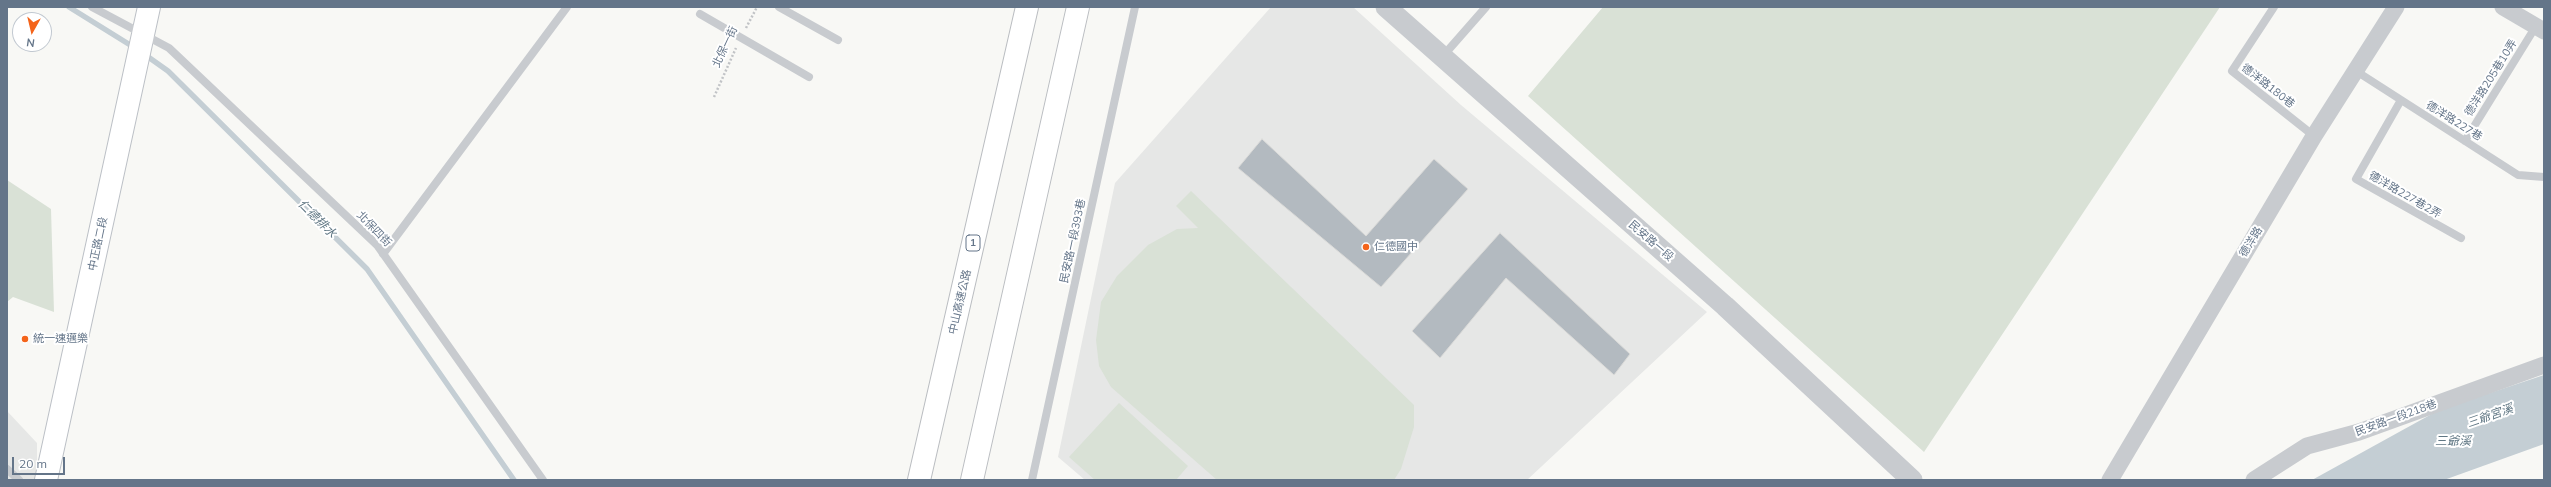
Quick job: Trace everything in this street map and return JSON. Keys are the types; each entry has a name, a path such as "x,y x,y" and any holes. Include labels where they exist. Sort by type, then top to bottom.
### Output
{"main road":[{"name":"中正路二段","path":"46,480 149,7"},
{"name":"中山高速公路","path":"919,480 1027,7"},
{"path":"972,480 1078,7"}],"street":[{"name":"民安路一段","path":"1386,7 1725,306 1912,480"},
{"name":"德洋路","path":"2110,480 2314,136 2396,7"},
{"path":"2503,7 2540,28"},
{"name":"民安路一段218巷","path":"2254,480 2307,446 2359,432 2544,365"}],"lane":[{"name":"北保四街","path":"92,7 116,22 144,33 169,48 383,254 543,480"},
{"path":"383,254 567,7"},
{"path":"779,7 838,40"},
{"name":"民安路一段393巷","path":"1032,480 1135,7"},
{"path":"1442,57 1486,7"},
{"name":"德洋路180巷","path":"2274,7 2232,71 2314,136"},
{"path":"700,14 809,77"},
{"name":"德洋路205巷10弄","path":"2465,141 2540,28"},
{"name":"德洋路227巷","path":"2356,71 2518,175 2544,178"},
{"name":"德洋路227巷2弄","path":"2401,100 2356,179 2461,238"},
{"path":"7,469 19,480"}],"path":[{"name":"北保一街","path":"714,97 741,37 757,7"}],"shaded area":[{"name":"仁德國中","path":"1271,7 1353,7 1461,105 1707,312 1527,480 1085,480 1058,457 1115,183"},
{"path":"1603,7 2220,7 1924,452 1528,96"},
{"path":"7,180 51,209 54,312 13,297 7,302"},
{"path":"1191,191 1414,405 1414,427 1401,469 1394,480 1217,480 1111,387 1099,366 1096,340 1101,302 1117,276 1148,245 1177,229 1198,228 1176,206"},
{"path":"1119,403 1188,466 1176,480 1095,480 1069,457"},
{"path":"7,411 37,443 37,480 7,480"}],"water":[{"name":"三爺溪","path":"2544,375 2544,444 2444,480 2312,480 2439,410"}],"building":[{"path":"1262,139 1366,236 1434,159 1468,189 1381,287 1238,168"},
{"path":"1500,233 1630,354 1614,375 1506,278 1440,358 1412,331"}],"waterway":[{"name":"仁德排水","path":"69,7 135,48"},
{"name":"仁德排水","path":"144,54 168,71 367,269 514,480"}],"place":[{"name":"仁德國中","path":"1366,247"},
{"name":"統一速邁樂","path":"25,339"}],"water label":[{"name":"三爺宮溪","path":"2490,416"}]}
